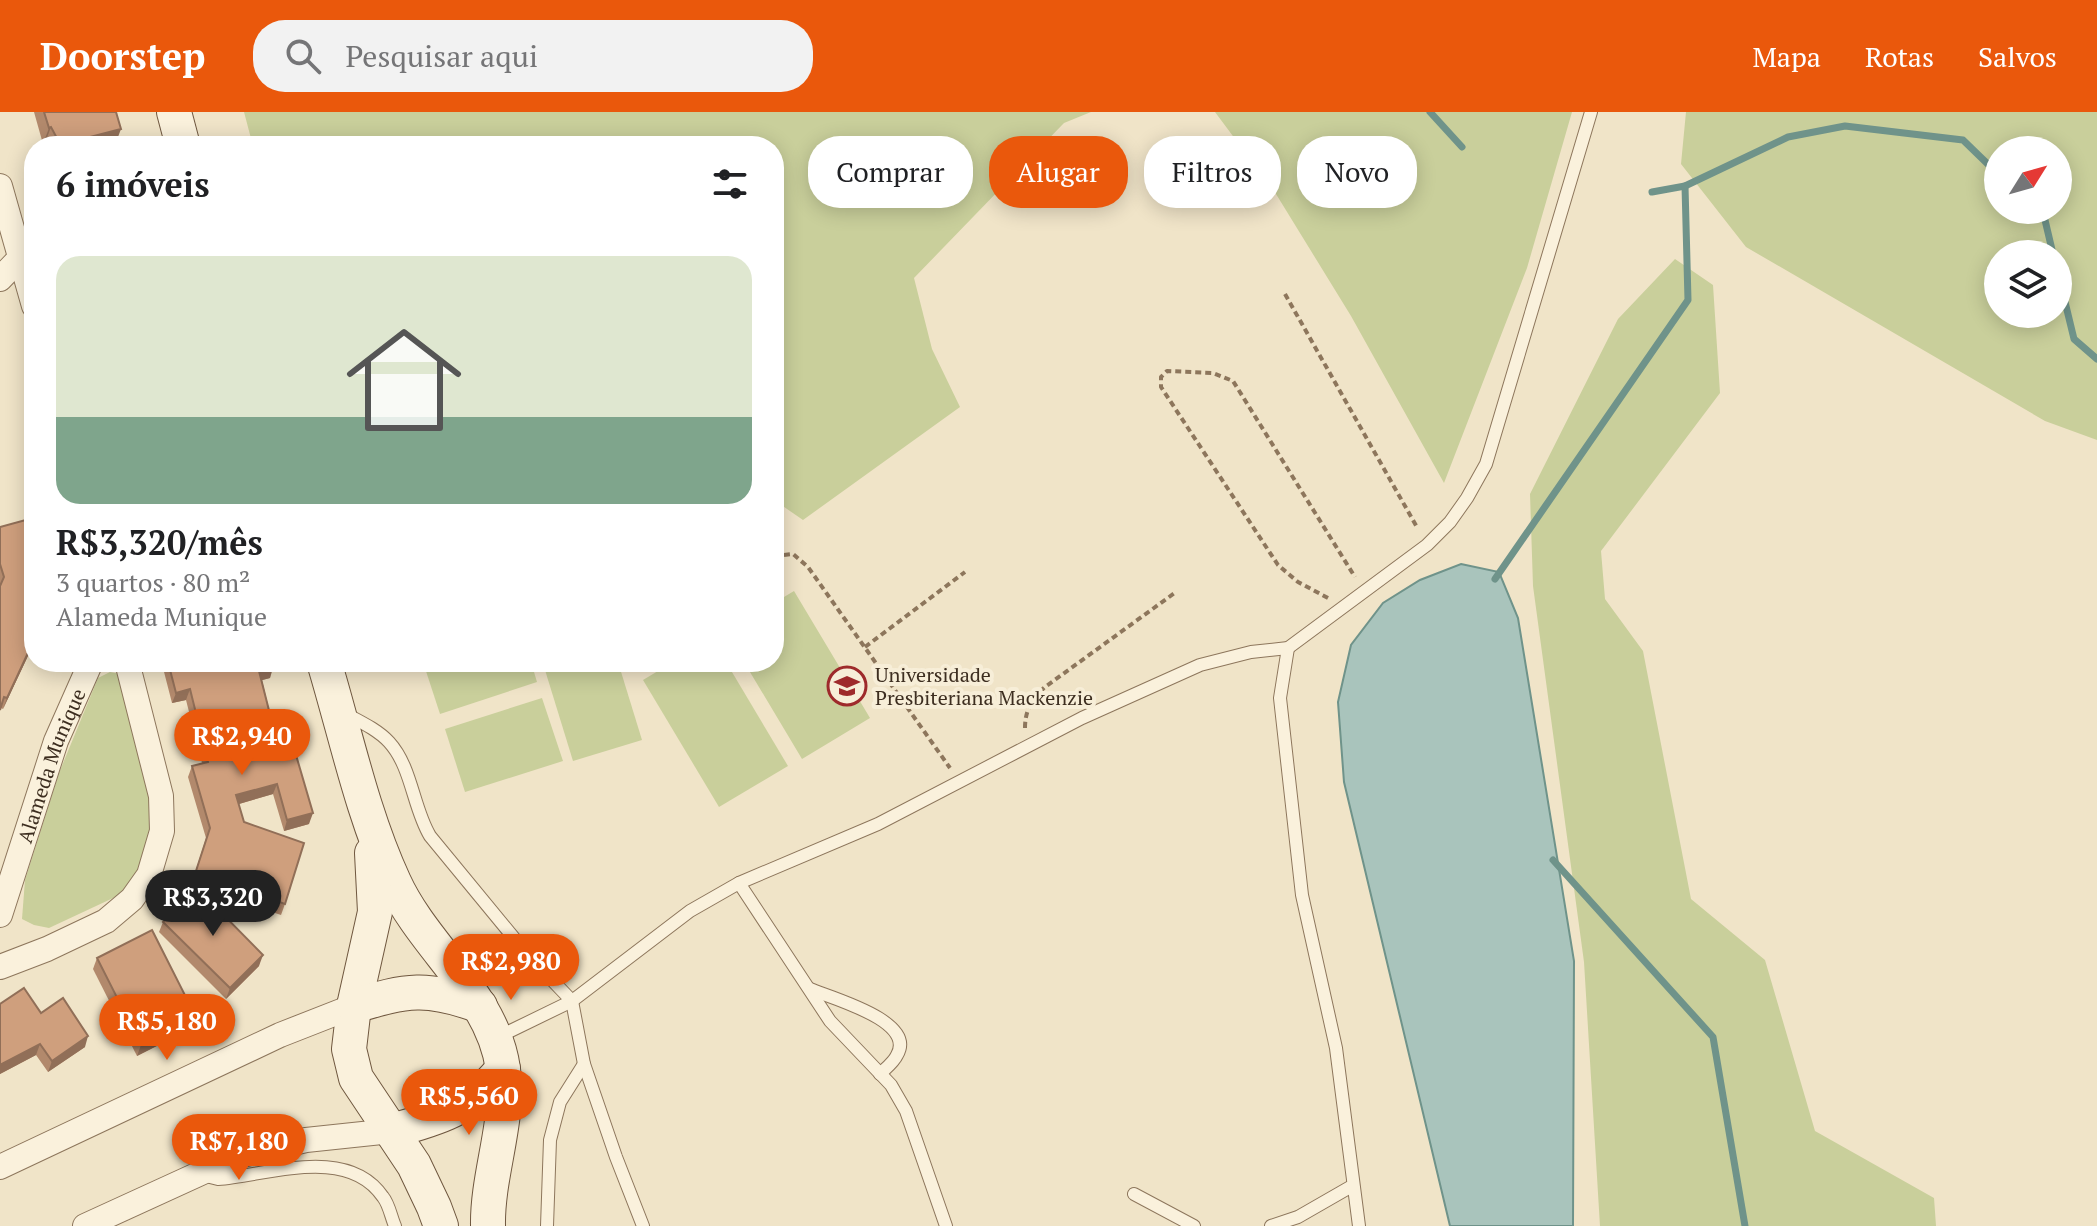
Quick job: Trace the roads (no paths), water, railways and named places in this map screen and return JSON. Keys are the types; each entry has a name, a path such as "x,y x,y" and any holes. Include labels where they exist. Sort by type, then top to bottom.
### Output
{"main road":[{"path":"174,112 180,136"},
{"path":"327,672 369,816 394,883 421,928 480,1006 499,1054 503,1100 492,1172 488,1226"},
{"path":"369,816 375,912 354,1006 349,1049 356,1078 414,1165 441,1226"},
{"path":"354,1006 396,994 421,991 448,994 480,1006"},
{"path":"391,1131 454,1112 484,1092 499,1054"}],"street":[{"path":"0,186 24,268"},
{"path":"0,279 21,257"},
{"name":"Alameda Munique","path":"0,915 56,741 87,672"},
{"path":"0,967 106,921 132,899 149,875 162,831 161,796 130,672"},
{"path":"0,1167 280,1035 354,1006"},
{"path":"85,1226 238,1156 306,1140 391,1131"}],"lane":[{"path":"499,1054 690,911 739,883 878,824 1082,718 1200,665 1251,652 1288,648 1427,545 1450,522 1486,464 1591,112"},
{"path":"1288,648 1280,698 1300,880 1336,1048 1359,1226"},
{"path":"338,709 390,743 403,765 420,819 430,836 528,955 572,1001 584,1064 643,1226"},
{"path":"739,883 830,1021 891,1085 906,1111 946,1226"},
{"path":"810,989 878,1016 893,1028 900,1040 899,1054 880,1074"},
{"path":"547,1226 550,1140 560,1102 584,1064"},
{"path":"200,1173 218,1179 325,1165 358,1173 383,1197 395,1226"},
{"path":"1271,1226 1298,1217 1352,1186"},
{"path":"1134,1194 1194,1226"}],"water":[{"path":"1461,564 1499,572 1518,618 1574,961 1573,1226 1450,1226 1344,782 1338,702 1351,645 1383,603 1420,580"}],"waterway":[{"path":"1430,112 1462,147"},
{"path":"1652,192 1685,186 1788,137 1845,126 1963,140 1984,160"},
{"path":"1495,579 1688,300 1685,186"},
{"path":"2046,224 2050,240"},
{"path":"2071,328 2074,339 2097,359"},
{"path":"1553,860 1713,1037 1745,1226"}],"place":[{"name":"Universidade Presbiteriana Mackenzie","path":"847,686"}]}
